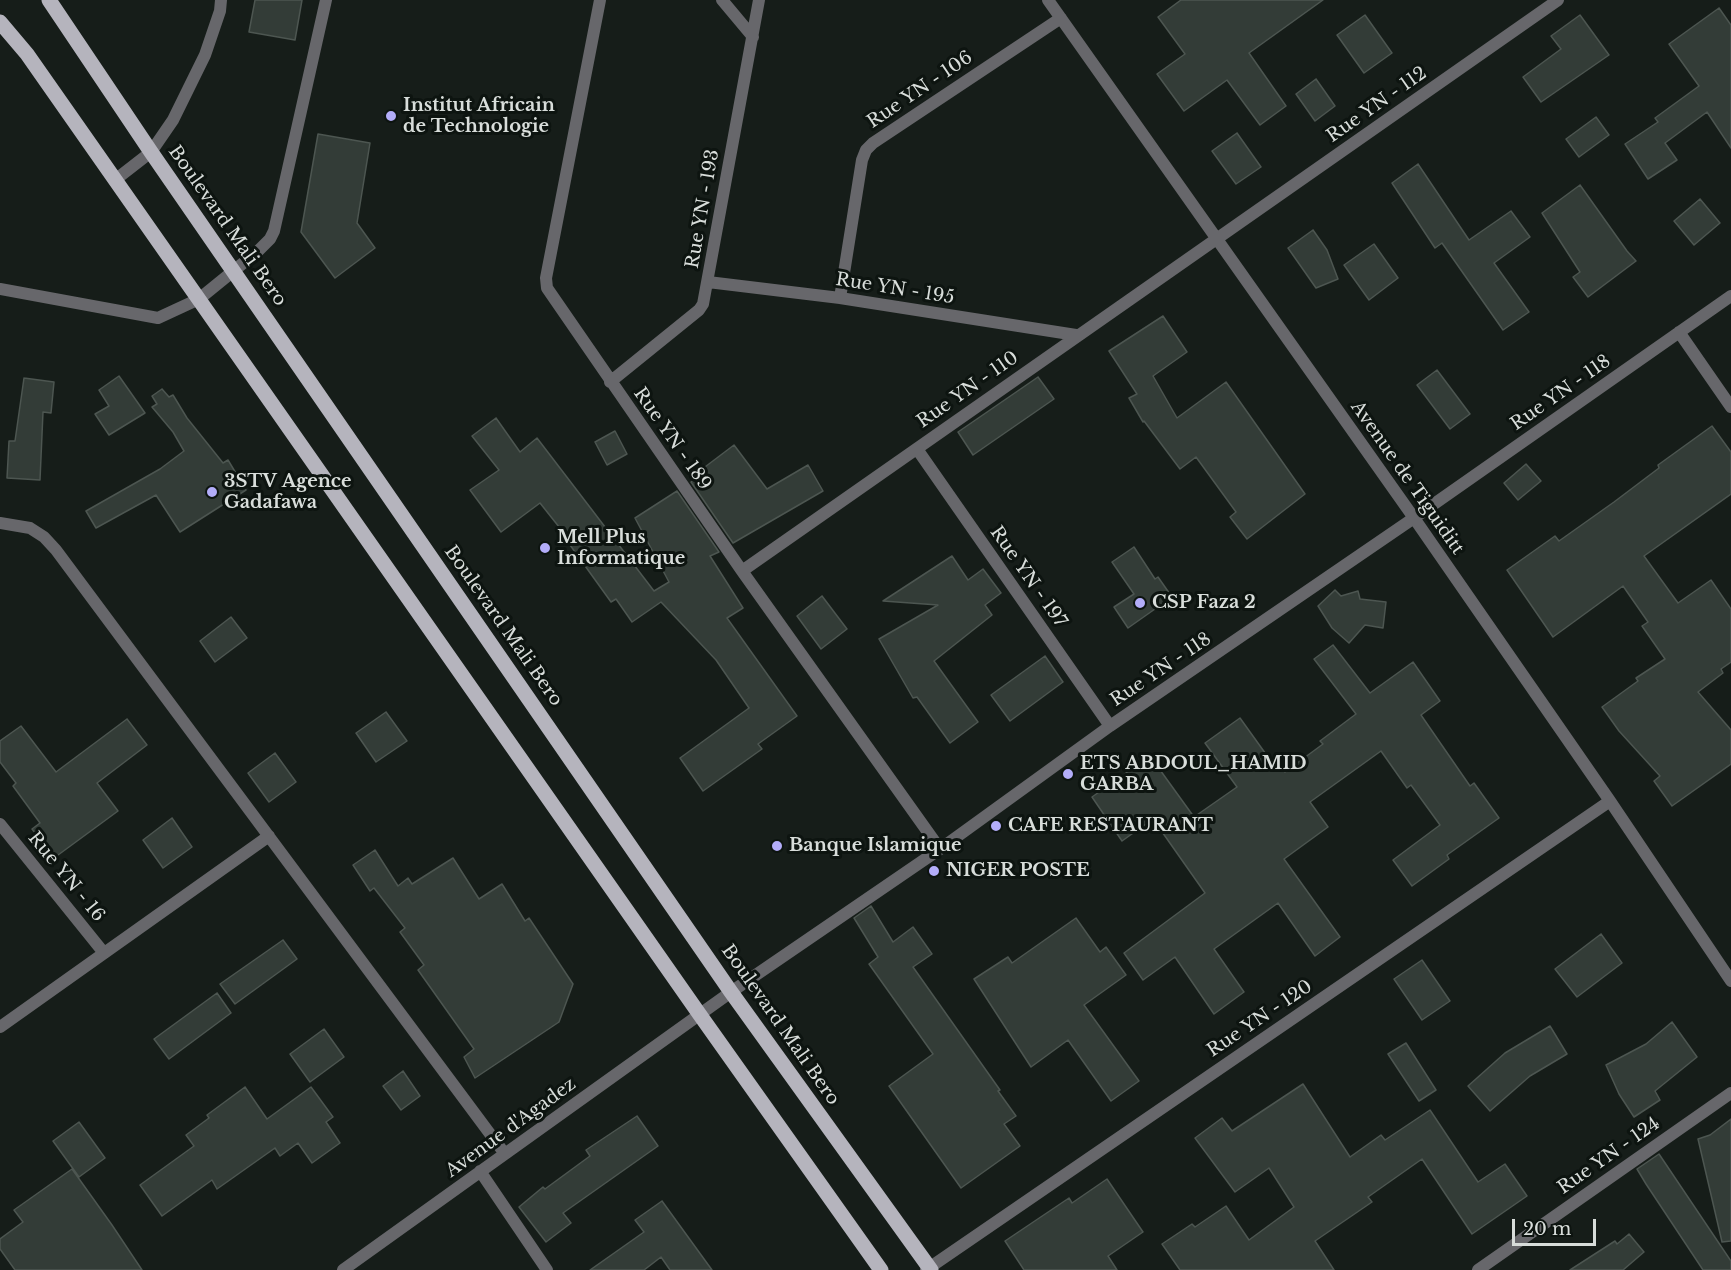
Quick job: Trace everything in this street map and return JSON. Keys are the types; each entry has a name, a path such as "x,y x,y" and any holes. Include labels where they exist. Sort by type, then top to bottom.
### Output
{"main road":[{"name":"Boulevard Mali Bero","path":"49,0 151,152 731,992 929,1269"},
{"path":"0,22 27,54 881,1270"}],"street":[{"path":"115,180 151,152 173,120 197,72 216,22 221,0"},
{"path":"0,289 158,318 199,299 264,246 274,231 326,0"},
{"name":"Rue YN - 189","path":"600,0 545,284 610,382 742,571 940,849"},
{"path":"722,0 753,37"},
{"name":"Rue YN - 193","path":"610,382 699,310 703,304 759,0"},
{"name":"Avenue de Tiguiditt","path":"1048,0 1414,518 1610,801 1731,981"},
{"name":"Rue YN - 112","path":"1216,239 1558,0"},
{"name":"Rue YN - 106","path":"840,298 862,160 866,150 873,143 1061,18"},
{"name":"Rue YN - 110","path":"742,571 1216,239"},
{"name":"Rue YN - 195","path":"708,282 840,298 1076,336"},
{"name":"Rue YN - 118","path":"731,992 940,849 1110,726 1414,518 1731,296"},
{"path":"1679,332 1731,407"},
{"name":"Rue YN - 197","path":"917,448 1110,726"},
{"path":"0,523 30,528 44,537 56,550 505,1154"},
{"name":"Rue YN - 120","path":"929,1269 1610,801"},
{"name":"Rue YN - 16","path":"0,824 104,953"},
{"path":"0,1027 269,836"},
{"name":"Avenue d'Agadez","path":"343,1270 731,992"},
{"name":"Rue YN - 124","path":"1478,1270 1731,1093"},
{"path":"480,1172 547,1270"}],"building":[{"path":"255,0 302,0 295,40 249,32"},
{"path":"1181,0 1323,0 1249,53 1286,106 1260,125 1227,80 1184,111 1157,74 1185,54 1158,17"},
{"path":"1719,8 1731,25 1731,148 1707,112 1665,143 1677,160 1648,179 1625,144 1658,122 1655,118 1699,86 1669,44"},
{"path":"1365,15 1392,53 1364,73 1337,35"},
{"path":"1580,15 1609,55 1541,102 1523,77 1561,49 1551,36"},
{"path":"1316,79 1335,106 1315,121 1296,94"},
{"path":"1596,117 1609,135 1579,157 1566,139"},
{"path":"1237,133 1261,167 1236,184 1212,151"},
{"path":"318,134 370,143 357,223 375,248 335,278 301,232"},
{"path":"1418,164 1469,240 1511,211 1530,237 1494,263 1529,312 1503,330 1442,243 1435,248 1392,183"},
{"path":"1580,185 1636,261 1588,297 1573,277 1580,272 1542,213"},
{"path":"1700,199 1720,223 1694,245 1674,221"},
{"path":"1313,230 1327,250 1338,279 1316,288 1288,248"},
{"path":"1374,244 1398,278 1369,300 1344,265"},
{"path":"1163,316 1187,352 1153,376 1177,418 1226,382 1305,494 1247,539 1230,517 1236,512 1196,457 1180,469 1143,422 1129,398 1137,394 1109,351"},
{"path":"1437,370 1470,414 1450,429 1417,385"},
{"path":"119,376 145,413 109,435 95,414 109,406 99,390"},
{"path":"1038,377 1054,399 973,455 958,432"},
{"path":"24,378 54,382 51,413 43,412 40,480 7,478 9,441 15,441"},
{"path":"162,389 169,397 173,395 187,418 223,463 228,460 246,490 180,532 156,495 96,528 86,511 160,469 184,451 173,432 152,407 157,404 152,396"},
{"path":"496,418 520,452 537,438 654,591 669,582 635,518 677,491 719,552 710,556 743,608 727,618 797,716 758,744 762,749 703,791 680,758 749,708 716,660 661,602 632,622 616,599 611,602 565,538 567,537 540,503 501,532 470,490 499,470 472,436"},
{"path":"1712,426 1731,452 1731,494 1644,556 1678,603 1711,580 1731,609 1731,662 1721,669 1723,673 1698,692 1731,730 1731,764 1672,806 1654,781 1660,776 1619,731 1602,707 1638,681 1636,678 1665,659 1642,626 1648,622 1623,586 1553,637 1507,570 1555,536 1559,541 1614,502 1659,468 1658,465"},
{"path":"615,431 627,454 607,465 595,442"},
{"path":"734,445 767,489 808,465 823,491 733,543 691,482 695,479 693,476"},
{"path":"1526,464 1541,481 1518,500 1504,483"},
{"path":"1134,547 1155,579 1158,577 1172,597 1128,628 1114,607 1134,594 1112,562"},
{"path":"952,556 968,580 983,569 1001,593 985,605 992,615 934,661 978,722 950,743 917,697 913,698 879,639 938,605 883,601"},
{"path":"1335,590 1341,596 1358,591 1360,599 1386,602 1383,628 1365,625 1349,643 1332,628 1318,606"},
{"path":"822,596 847,629 821,649 797,616"},
{"path":"231,617 247,638 215,662 200,641"},
{"path":"1333,645 1370,693 1413,662 1440,701 1421,715 1470,786 1474,783 1499,818 1447,855 1449,859 1412,886 1393,860 1440,825 1411,785 1407,788 1381,751 1310,802 1328,827 1284,859 1340,937 1315,956 1278,903 1214,949 1244,992 1214,1014 1175,957 1143,980 1124,953 1205,893 1153,819 1122,841 1092,797 1150,756 1194,817 1237,787 1205,743 1240,718 1273,764 1277,760 1285,772 1323,744 1320,741 1356,714 1314,659"},
{"path":"1045,656 1063,682 1010,721 991,695"},
{"path":"386,712 407,741 376,762 356,733"},
{"path":"127,719 147,745 97,783 118,811 54,858 32,829 40,823 13,786 16,783 0,762 0,741 21,726 56,772"},
{"path":"275,753 296,782 269,802 248,773"},
{"path":"172,818 192,847 163,868 143,840"},
{"path":"375,850 398,886 408,878 412,884 453,858 479,899 502,884 525,921 529,918 573,984 559,1022 475,1078 464,1057 474,1049 418,970 424,965 400,932 405,928 374,888 370,891 353,865"},
{"path":"871,906 893,942 913,927 932,954 913,967 1016,1116 1004,1124 1020,1146 961,1188 889,1086 933,1054 869,964 878,957 854,918"},
{"path":"1076,918 1100,952 1106,947 1126,975 1084,1005 1139,1081 1111,1101 1068,1040 1031,1067 974,979 1008,957 1012,963"},
{"path":"1601,934 1622,963 1577,997 1555,969"},
{"path":"283,940 297,959 235,1004 220,984"},
{"path":"1422,960 1450,1001 1422,1020 1394,979"},
{"path":"217,993 231,1013 169,1059 154,1039"},
{"path":"1672,1022 1697,1057 1655,1091 1660,1100 1634,1117 1619,1094 1606,1065 1646,1044"},
{"path":"1550,1026 1567,1054 1530,1076 1490,1111 1468,1086 1505,1053"},
{"path":"324,1029 344,1057 310,1082 290,1054"},
{"path":"1406,1043 1436,1090 1419,1101 1388,1054"},
{"path":"403,1071 420,1096 401,1110 383,1086"},
{"path":"1303,1084 1350,1157 1381,1135 1385,1140 1430,1110 1478,1182 1505,1164 1527,1196 1472,1234 1422,1159 1368,1197 1372,1202 1315,1241 1334,1270 1180,1270 1162,1244 1192,1224 1195,1227 1226,1206 1249,1240 1294,1207 1269,1168 1235,1192 1195,1138 1222,1118 1232,1131"},
{"path":"245,1087 267,1119 311,1087 333,1117 326,1122 340,1143 312,1163 298,1143 280,1156 275,1148 217,1189 212,1180 162,1216 140,1185 194,1146 186,1135 209,1118 207,1115"},
{"path":"637,1116 658,1146 563,1213 571,1223 546,1242 519,1207 543,1187 545,1189 590,1156 586,1150"},
{"path":"1731,1119 1731,1241 1722,1242 1698,1139 1710,1135"},
{"path":"79,1122 105,1158 79,1177 53,1141"},
{"path":"1659,1154 1731,1261 1731,1270 1703,1270 1646,1184 1637,1169"},
{"path":"72,1169 142,1270 15,1270 0,1249 0,1239 23,1222 14,1210"},
{"path":"1107,1179 1143,1232 1108,1256 1117,1270 1024,1270 1005,1241 1069,1198 1072,1203"},
{"path":"662,1201 712,1270 670,1270 661,1257 644,1270 590,1270 644,1232 635,1220"},
{"path":"1629,1234 1644,1252 1623,1270 1570,1270 1615,1241 1617,1244"}],"place":[{"name":"Institut Africain de Technologie","path":"391,116"},
{"name":"3STV Agence Gadafawa","path":"212,492"},
{"name":"Mell Plus Informatique","path":"545,548"},
{"name":"CSP Faza 2","path":"1140,603"},
{"name":"ETS ABDOUL_HAMID GARBA","path":"1068,774"},
{"name":"CAFE RESTAURANT","path":"996,826"},
{"name":"Banque Islamique","path":"777,846"},
{"name":"NIGER POSTE","path":"934,871"}]}
